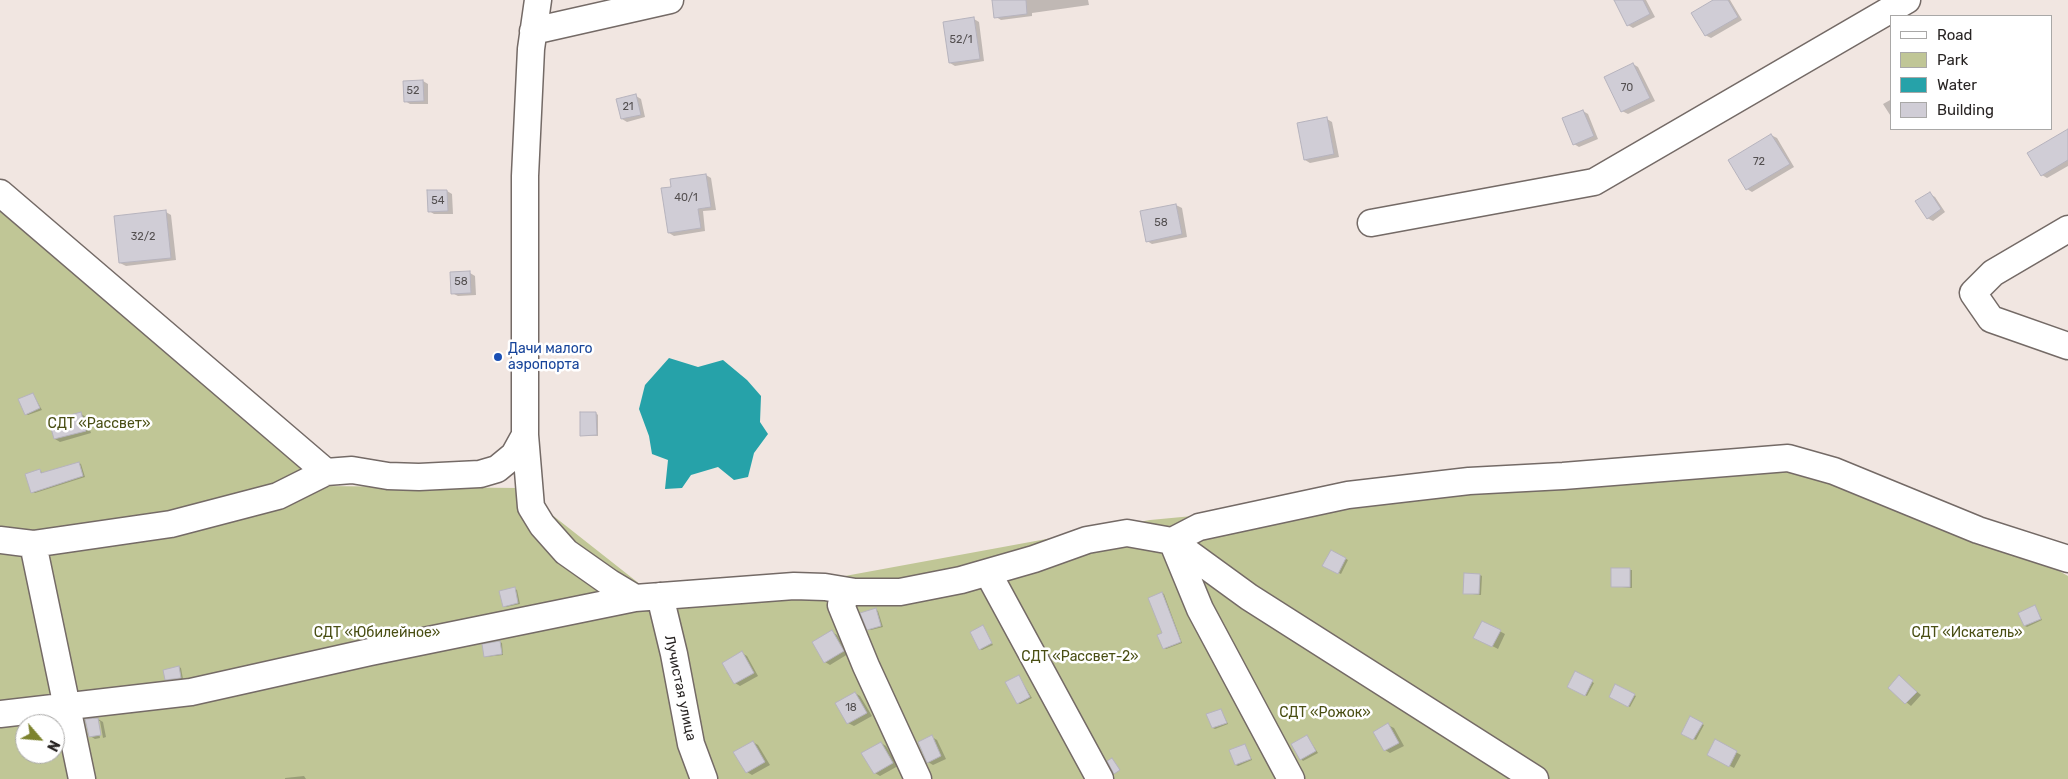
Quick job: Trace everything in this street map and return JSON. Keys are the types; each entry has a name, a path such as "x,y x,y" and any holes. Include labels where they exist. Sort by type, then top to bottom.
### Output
{"street":[{"path":"538,0 533,31 525,176 525,436 531,507 542,525 566,552 610,583 648,597"},
{"path":"533,31 670,0"},
{"path":"1371,223 1594,182 1907,0"},
{"path":"0,193 326,472"},
{"path":"2068,229 1993,273 1973,293 1991,319 2068,346"},
{"path":"0,540 33,544 172,524 278,496 326,472 352,470 388,476 419,477 480,474 497,469 514,456 525,436"},
{"path":"1172,541 1199,527 1348,495 1469,481 1563,476 1788,458 1834,471 1978,530 2068,559"},
{"path":"0,714 191,692 370,652 648,597 794,586 825,587 849,591 900,592 988,573 1087,540 1127,533 1172,541 1257,602 1535,779"},
{"path":"1172,541 1200,609 1291,779"},
{"path":"33,544 82,779"},
{"path":"988,573 1100,779"},
{"path":"849,591 841,605 866,666 918,779"},
{"name":"Лучистая улица","path":"648,597 674,654 691,744 704,779"}],"green space":[{"path":"0,204 321,486 518,488 655,596 834,578 1150,520 1769,462 1956,512 2068,576 2068,779 0,779"}],"water":[{"path":"669,358 698,367 723,360 747,380 761,396 760,422 768,434 754,453 748,477 734,480 718,467 691,475 682,488 665,489 668,460 652,454 649,436 639,409 645,385"}],"building":[{"path":"992,0 1026,0 1027,14 994,18"},
{"path":"1614,0 1643,0 1650,14 1627,26"},
{"path":"1713,0 1728,0 1738,17 1705,36 1691,13"},
{"path":"974,17 980,59 949,63 943,22"},
{"path":"1633,63 1650,98 1621,112 1604,77"},
{"path":"423,80 424,101 404,102 403,81"},
{"path":"636,94 641,115 621,119 616,99"},
{"path":"1583,110 1594,136 1573,145 1562,118"},
{"path":"1327,117 1334,154 1304,160 1297,123"},
{"path":"2068,129 2068,160 2041,176 2027,153"},
{"path":"1771,134 1790,164 1746,190 1728,160"},
{"path":"706,174 711,207 698,209 701,228 668,233 661,188 671,187 670,179"},
{"path":"427,190 447,190 448,211 428,212"},
{"path":"1930,192 1941,209 1927,219 1915,201"},
{"path":"1176,204 1182,234 1146,242 1140,211"},
{"path":"166,210 171,258 119,263 114,216"},
{"path":"470,271 471,293 451,294 450,272"},
{"path":"33,393 40,408 25,415 18,399"},
{"path":"81,412 86,431 54,439 49,421"},
{"path":"580,412 596,412 597,435 580,436"},
{"path":"79,462 83,476 31,493 25,474 40,469 41,473"},
{"path":"1331,550 1346,558 1338,574 1322,566"},
{"path":"1611,568 1630,568 1630,587 1611,587"},
{"path":"1464,573 1480,574 1479,594 1463,594"},
{"path":"515,587 518,603 503,607 499,591"},
{"path":"1162,592 1181,642 1163,649 1157,635 1162,633 1148,598"},
{"path":"2035,605 2041,619 2024,626 2018,613"},
{"path":"876,608 881,626 867,630 860,613"},
{"path":"1482,621 1501,630 1492,647 1473,638"},
{"path":"983,625 992,643 979,650 970,632"},
{"path":"832,630 844,651 824,663 812,642"},
{"path":"500,641 502,654 484,657 482,644"},
{"path":"742,651 754,673 734,684 722,663"},
{"path":"179,666 181,678 165,680 163,670"},
{"path":"1575,671 1593,680 1585,696 1567,687"},
{"path":"1019,675 1030,697 1017,704 1005,682"},
{"path":"1899,675 1917,692 1905,704 1888,688"},
{"path":"1615,684 1635,694 1628,707 1609,697"},
{"path":"855,692 867,713 847,724 835,703"},
{"path":"1221,709 1227,723 1212,728 1206,714"},
{"path":"1690,716 1703,723 1693,740 1681,734"},
{"path":"98,718 101,735 89,737 85,719"},
{"path":"1388,723 1399,743 1384,751 1373,732"},
{"path":"932,735 941,756 927,763 918,742"},
{"path":"1307,735 1316,751 1300,760 1291,744"},
{"path":"1715,739 1737,751 1729,767 1707,755"},
{"path":"753,741 765,762 746,773 733,752"},
{"path":"881,742 893,763 874,774 861,753"},
{"path":"1245,744 1251,759 1235,765 1229,750"},
{"path":"1112,758 1120,770 1114,774 1107,761"}],"place":[{"name":"Дачи малого аэропорта","path":"498,357"}],"park label":[{"name":"СДТ «Рассвет»","path":"99,424"},
{"name":"СДТ «Юбилейное»","path":"377,633"},
{"name":"СДТ «Искатель»","path":"1967,633"},
{"name":"СДТ «Рассвет-2»","path":"1080,657"},
{"name":"СДТ «Рожок»","path":"1325,713"}]}
